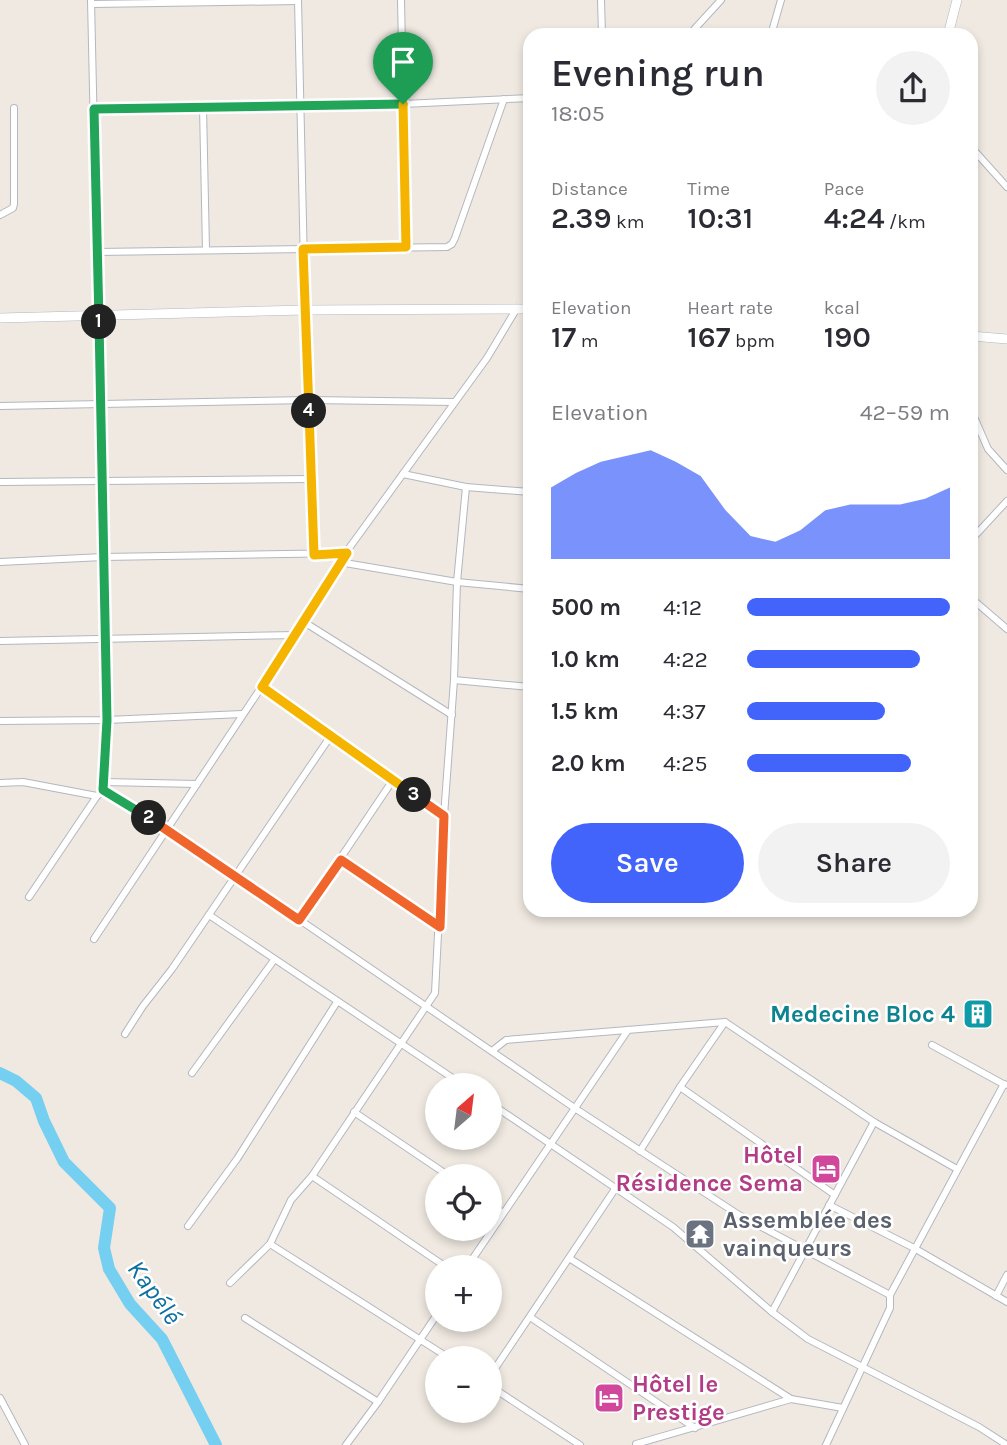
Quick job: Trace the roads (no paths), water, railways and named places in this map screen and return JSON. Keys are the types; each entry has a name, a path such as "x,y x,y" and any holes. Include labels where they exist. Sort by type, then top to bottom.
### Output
{"street":[{"path":"401,0 406,247"},
{"path":"601,0 602,28"},
{"path":"695,28 720,0"},
{"path":"773,28 781,0"},
{"path":"950,28 957,0"},
{"path":"29,897 100,793 104,782 107,720 92,2 298,1 303,249 314,555"},
{"path":"94,109 403,104 523,98"},
{"path":"97,252 439,248 452,244 503,99"},
{"path":"203,107 206,250"},
{"path":"0,215 13,208 14,204 14,108"},
{"path":"978,155 1007,187"},
{"path":"94,939 296,635 339,562 486,358 517,308"},
{"path":"0,318 305,310 523,308"},
{"path":"978,337 1007,339"},
{"path":"0,406 309,400 454,402"},
{"path":"978,426 988,449 1007,470"},
{"path":"403,474 466,487 523,491"},
{"path":"0,482 312,479"},
{"path":"230,1283 270,1244 291,1200 312,1176 435,993 454,680 457,582 466,487"},
{"path":"978,532 1007,501"},
{"path":"0,562 103,557 347,553"},
{"path":"339,562 457,582 523,588"},
{"path":"978,604 1007,629"},
{"path":"304,622 452,715"},
{"path":"0,640 296,635"},
{"path":"454,680 523,686"},
{"path":"262,687 444,816"},
{"path":"0,720 107,720 242,714"},
{"path":"125,1034 330,737"},
{"path":"299,920 393,780"},
{"path":"0,783 23,782 100,793 167,829 640,1152 738,1215 890,1295"},
{"path":"104,782 197,784"},
{"path":"341,860 440,927"},
{"path":"209,915 445,1073"},
{"path":"192,1073 274,960"},
{"path":"188,1226 237,1159 337,1002"},
{"path":"492,1051 506,1040 725,1023 874,1122 957,1169"},
{"path":"640,1152 680,1087 725,1023"},
{"path":"475,1255 628,1030"},
{"path":"826,1445 890,1308 890,1295 1005,1085 932,1045"},
{"path":"680,1087 835,1195"},
{"path":"502,1111 673,1227 772,1312 808,1339 979,1427 1007,1445"},
{"path":"354,1112 431,1164"},
{"path":"772,1312 874,1122"},
{"path":"312,1176 428,1255"},
{"path":"502,1358 615,1188"},
{"path":"829,1205 914,1248 1007,1302"},
{"path":"270,1244 431,1346"},
{"path":"569,1258 792,1399 843,1408"},
{"path":"996,1296 1007,1275"},
{"path":"530,1317 695,1428"},
{"path":"245,1318 378,1402"},
{"path":"346,1445 426,1332"},
{"path":"502,1394 580,1445"},
{"path":"0,1398 25,1445"},
{"path":"638,1445 636,1444 792,1399"}],"waterway":[{"name":"Kapélé","path":"0,1073 16,1081 36,1098 64,1162 110,1208 104,1248 109,1269 130,1304 162,1339 216,1445"}],"place":[{"name":"Medecine Bloc 4","path":"978,1014"},
{"name":"Hôtel Résidence Sema","path":"826,1169"},
{"name":"Assemblée des vainqueurs","path":"700,1234"},
{"name":"Hôtel le Prestige","path":"609,1398"}]}
